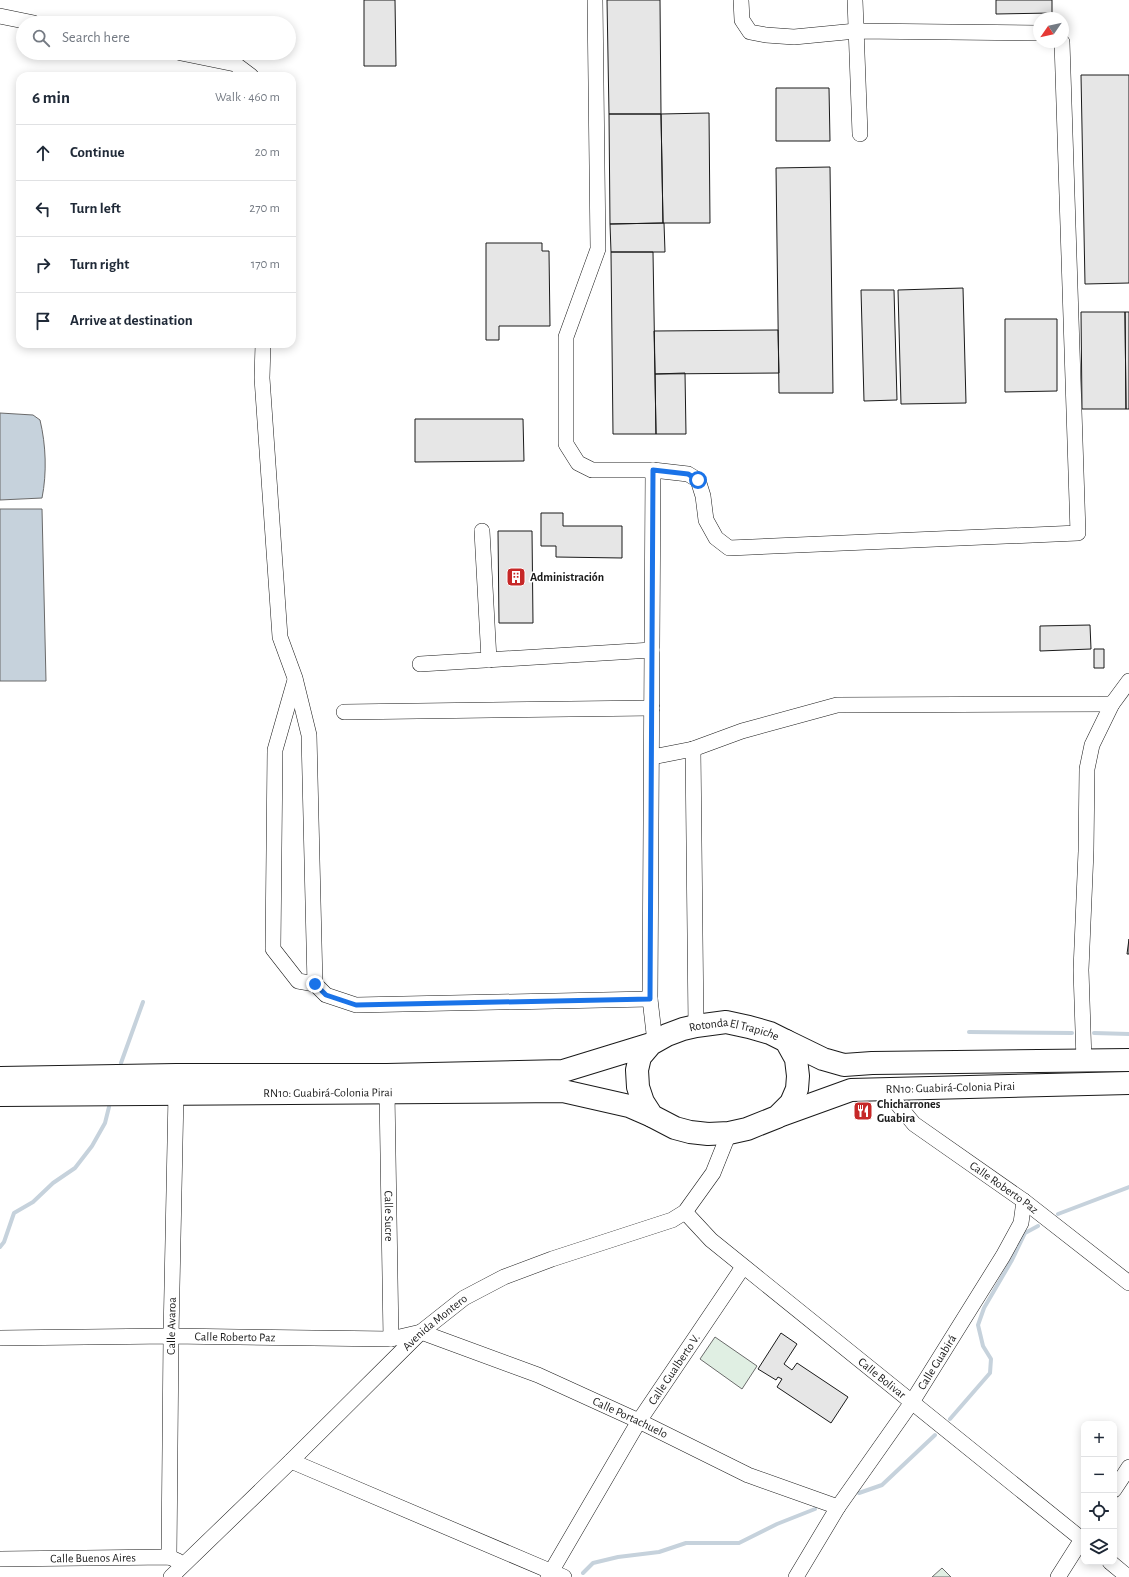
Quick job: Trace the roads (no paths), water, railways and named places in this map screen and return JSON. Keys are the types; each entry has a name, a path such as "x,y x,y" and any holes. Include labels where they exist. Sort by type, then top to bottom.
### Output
{"highway":[{"name":"Rotonda El Trapiche","path":"726,1022 749,1026 770,1033 786,1041 796,1059 798,1076 797,1089 791,1103 776,1117 747,1129 730,1132 708,1134 690,1132 674,1128 652,1116 643,1102 638,1087 637,1070 640,1057 653,1043 667,1035 696,1026 726,1022"},
{"name":"RN10: Guabirá-Colonia Pirai","path":"786,1041 824,1059 844,1065 872,1063 1129,1060"},
{"name":"RN10: Guabirá-Colonia Pirai","path":"0,1078 184,1075 387,1075 564,1071 653,1043"},
{"name":"RN10: Guabirá-Colonia Pirai","path":"776,1117 851,1090 1129,1083"},
{"name":"RN10: Guabirá-Colonia Pirai","path":"0,1095 563,1091 629,1106 652,1116"}],"street":[{"path":"595,0 598,249 566,338 566,444 578,463 592,470 653,470 688,474 698,480 704,496 706,520 716,538 729,548 1078,533 1062,48"},
{"path":"741,0 742,20 750,32 766,34 794,36 856,31 1033,33"},
{"path":"855,0 860,134"},
{"path":"0,16 16,19"},
{"path":"215,60 235,64 246,72"},
{"path":"263,348 262,378 280,637 296,678 309,735 315,984"},
{"path":"653,470 650,999 653,1043"},
{"path":"482,531 489,660"},
{"path":"420,664 652,650"},
{"path":"296,678 275,750 273,949 298,981 315,984 326,995 356,1005 650,999"},
{"path":"1084,1061 1081,970 1086,851 1087,770 1092,745 1112,704 1129,681"},
{"path":"652,757 693,749 742,731 838,705 1112,704"},
{"path":"344,712 652,708"},
{"path":"693,749 696,1026"},
{"name":"Calle Roberto Paz","path":"884,1088 914,1124 1024,1201 1129,1283"},
{"name":"Calle Sucre","path":"388,1092 391,1339"},
{"name":"Calle Avaroa","path":"169,1557 171,1336 176,1094"},
{"name":"Avenida Montero","path":"171,1577 421,1332 464,1298 504,1277 552,1259 672,1220 685,1212 713,1173 730,1132"},
{"name":"Calle Guabirá","path":"796,1577 838,1507 912,1402 972,1306 1021,1223 1024,1201"},
{"name":"Calle Bolivar","path":"685,1212 711,1240 743,1267 1081,1537"},
{"name":"Calle Gualberto V.","path":"554,1575 639,1421 743,1267"},
{"name":"Calle Roberto Paz","path":"0,1338 171,1336 391,1339 421,1332"},
{"name":"Calle Portachuelo","path":"421,1332 538,1375 639,1421 748,1475 838,1507"},
{"path":"291,1461 554,1575"},
{"path":"1117,1485 1129,1467"},
{"path":"1058,1577 1081,1542"},
{"name":"Calle Buenos Aires","path":"0,1559 169,1557 185,1563"},
{"path":"1114,1565 1128,1577"}],"waterway":[{"path":"121,1063 143,1002"},
{"path":"969,1032 1072,1033"},
{"path":"1094,1033 1129,1034"},
{"path":"0,1247 4,1242 14,1213 33,1202 53,1183 75,1168 92,1146 105,1123 109,1107"},
{"path":"1058,1214 1129,1187"},
{"path":"950,1419 990,1373 991,1359 983,1346 978,1325 984,1308 1012,1260 1025,1233 1038,1226"},
{"path":"859,1493 882,1485 935,1435"},
{"path":"583,1573 593,1563 618,1557 659,1552 686,1543 739,1543 777,1524 815,1509"}],"place":[{"name":"Administración","path":"516,577"},
{"name":"Chicharrones Guabira","path":"863,1111"}]}
